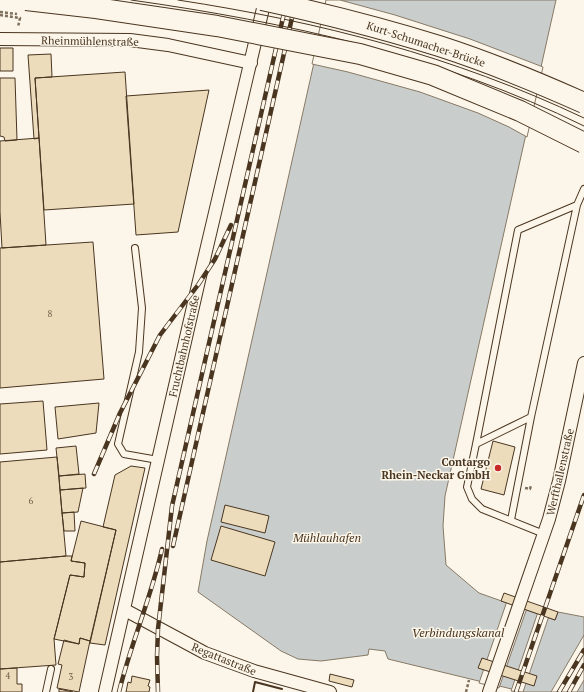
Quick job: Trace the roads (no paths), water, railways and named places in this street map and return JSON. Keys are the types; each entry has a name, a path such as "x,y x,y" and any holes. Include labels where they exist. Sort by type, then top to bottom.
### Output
{"highway":[{"name":"Kurt-Schumacher-Brücke","path":"264,0 374,27 440,46 529,79 584,103"},
{"path":"23,9 96,8 217,26 360,54 433,74 520,111 584,143"}],"street":[{"name":"Fruchtbahnhofstraße","path":"105,692 125,610 198,285 251,63 264,0"},
{"name":"Rheinmühlenstraße","path":"0,39 130,40 168,45 251,63"},
{"name":"Werfthallenstraße","path":"489,692 549,519 559,481 584,363"},
{"name":"Regattastraße","path":"125,610 205,653 254,671 330,692"}],"lane":[{"path":"511,520 531,418 578,205 584,189"},
{"path":"544,534 482,509 472,500 466,487 476,444 518,230 578,205"},
{"path":"135,248 142,308 139,352 118,444 124,454 158,460"},
{"path":"476,444 531,418"},
{"path":"46,692 51,669"}],"water":[{"name":"Mühlauhafen","path":"328,0 556,0 445,496 443,526 446,565 479,593 555,620 558,612 584,617 584,692 524,692 388,659 385,651 369,649 368,655 321,661 298,659 281,651 198,592 207,541"}],"tram line":[{"path":"131,0 248,19 363,45 419,61 475,80 530,101 584,126"},
{"path":"178,0 283,19 386,44 485,76 584,118"}],"railway":[{"path":"158,692 158,629 172,506 287,0"},
{"path":"173,546 296,0"},
{"path":"94,474 120,413 160,335 198,285 215,259 231,225"},
{"path":"516,692 584,495"},
{"path":"119,692 162,549"},
{"path":"559,692 584,650"},
{"path":"569,692 584,665"}],"place":[{"name":"Contargo Rhein-Neckar GmbH","path":"498,468"}],"water label":[{"name":"Verbindungskanal","path":"458,632"}]}
